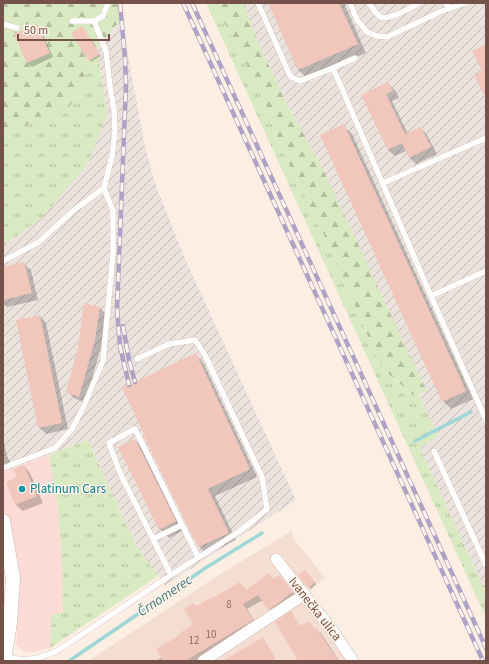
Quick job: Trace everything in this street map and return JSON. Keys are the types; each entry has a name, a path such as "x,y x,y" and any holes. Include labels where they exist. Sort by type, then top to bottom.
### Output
{"street":[{"path":"3,521 13,578 10,623 4,659"},
{"name":"Ivanečka ulica","path":"276,559 333,631 353,661"},
{"path":"203,661 304,594"}],"lane":[{"path":"72,21 94,21 103,16 108,3"},
{"path":"258,3 291,77 300,80 356,58"},
{"path":"350,3 357,20 367,32 376,36 387,36 465,3"},
{"path":"369,3 379,17 385,18 420,3"},
{"path":"446,3 449,9"},
{"path":"3,468 55,448 72,429 83,408 103,361 113,254 113,211 104,188 112,156 115,131 114,110 106,51 94,21"},
{"path":"3,24 18,28"},
{"path":"333,68 431,296 486,418"},
{"path":"383,183 486,138"},
{"path":"3,261 39,242 74,210 104,188"},
{"path":"431,296 486,271"},
{"path":"4,659 24,660 38,658 57,651 171,574 240,531 268,508 262,478 205,355 195,340 169,344 138,359"},
{"path":"171,574 120,473 109,443 135,429 198,557"},
{"path":"434,451 486,565"},
{"path":"153,538 182,525"}],"shaded area":[{"path":"243,3 486,3 486,593 420,448 438,436 418,392 426,391 322,167 288,106 259,44"},
{"path":"122,24 145,147 156,186 185,259 296,500 165,586 136,545 88,440 3,472 3,246 42,218 107,114 97,49 116,25"},
{"path":"49,455 58,508 62,560 63,612 51,615 50,648 26,653 16,645 18,617 18,563 12,534 3,509 3,472"},
{"path":"292,531 293,538 325,578 301,598 328,629 349,661 88,661 225,571"}],"green space":[{"path":"3,3 118,3 122,24 116,25 97,49 68,110 43,118 3,136"},
{"path":"206,3 214,3 261,91 278,142 323,233 382,368 414,396 418,392 438,436 420,448 486,593 486,618"},
{"path":"214,3 243,3 259,44 288,106 322,167 427,392 418,393 414,396 382,368 323,233 278,142 261,91"},
{"path":"97,49 107,114 89,162 42,218 3,246 3,136 43,118 68,110"},
{"path":"88,440 136,545 158,576 50,648 51,615 63,612 62,560 58,508 49,455"}],"building":[{"path":"268,3 339,3 358,44 298,70"},
{"path":"37,24 50,53 27,63 14,34"},
{"path":"82,26 100,54 89,61 71,33"},
{"path":"486,44 486,99 474,75 482,71 472,51"},
{"path":"388,82 393,91 386,94 405,134 421,127 431,147 409,158 402,143 388,150 361,95"},
{"path":"344,124 466,391 442,402 320,135"},
{"path":"24,262 32,293 3,300 3,267"},
{"path":"84,303 100,307 95,340 79,397 66,392 78,347"},
{"path":"40,315 62,423 38,428 16,320"},
{"path":"196,353 250,469 208,489 229,533 198,547 143,435 144,434 122,388"},
{"path":"135,439 176,521 159,530 118,447"},
{"name":"Platinum Cars","path":"24,465 37,496 15,505 6,482 17,477 13,469"},
{"path":"305,570 315,582 308,588 298,575"},
{"path":"269,573 273,579 279,575 293,592 268,610 258,595 243,604 253,620 185,661 163,661 156,649 181,634 180,633 193,624 184,609 194,603 196,606 211,599 240,582 246,590"},
{"path":"291,611 300,626 309,621 314,629 316,627 338,661 298,661 275,622"},
{"path":"263,637 277,661 223,661"}],"waterway":[{"name":"Črnomerec","path":"415,441 471,412"},
{"name":"Črnomerec","path":"69,661 207,567 262,533"}],"railway":[{"path":"120,3 126,85 117,309 120,346 129,385"},
{"path":"183,3 483,661"},
{"path":"192,3 486,648"},
{"path":"123,326 129,360 135,382"}],"place":[{"name":"Platinum Cars","path":"22,489"}]}
